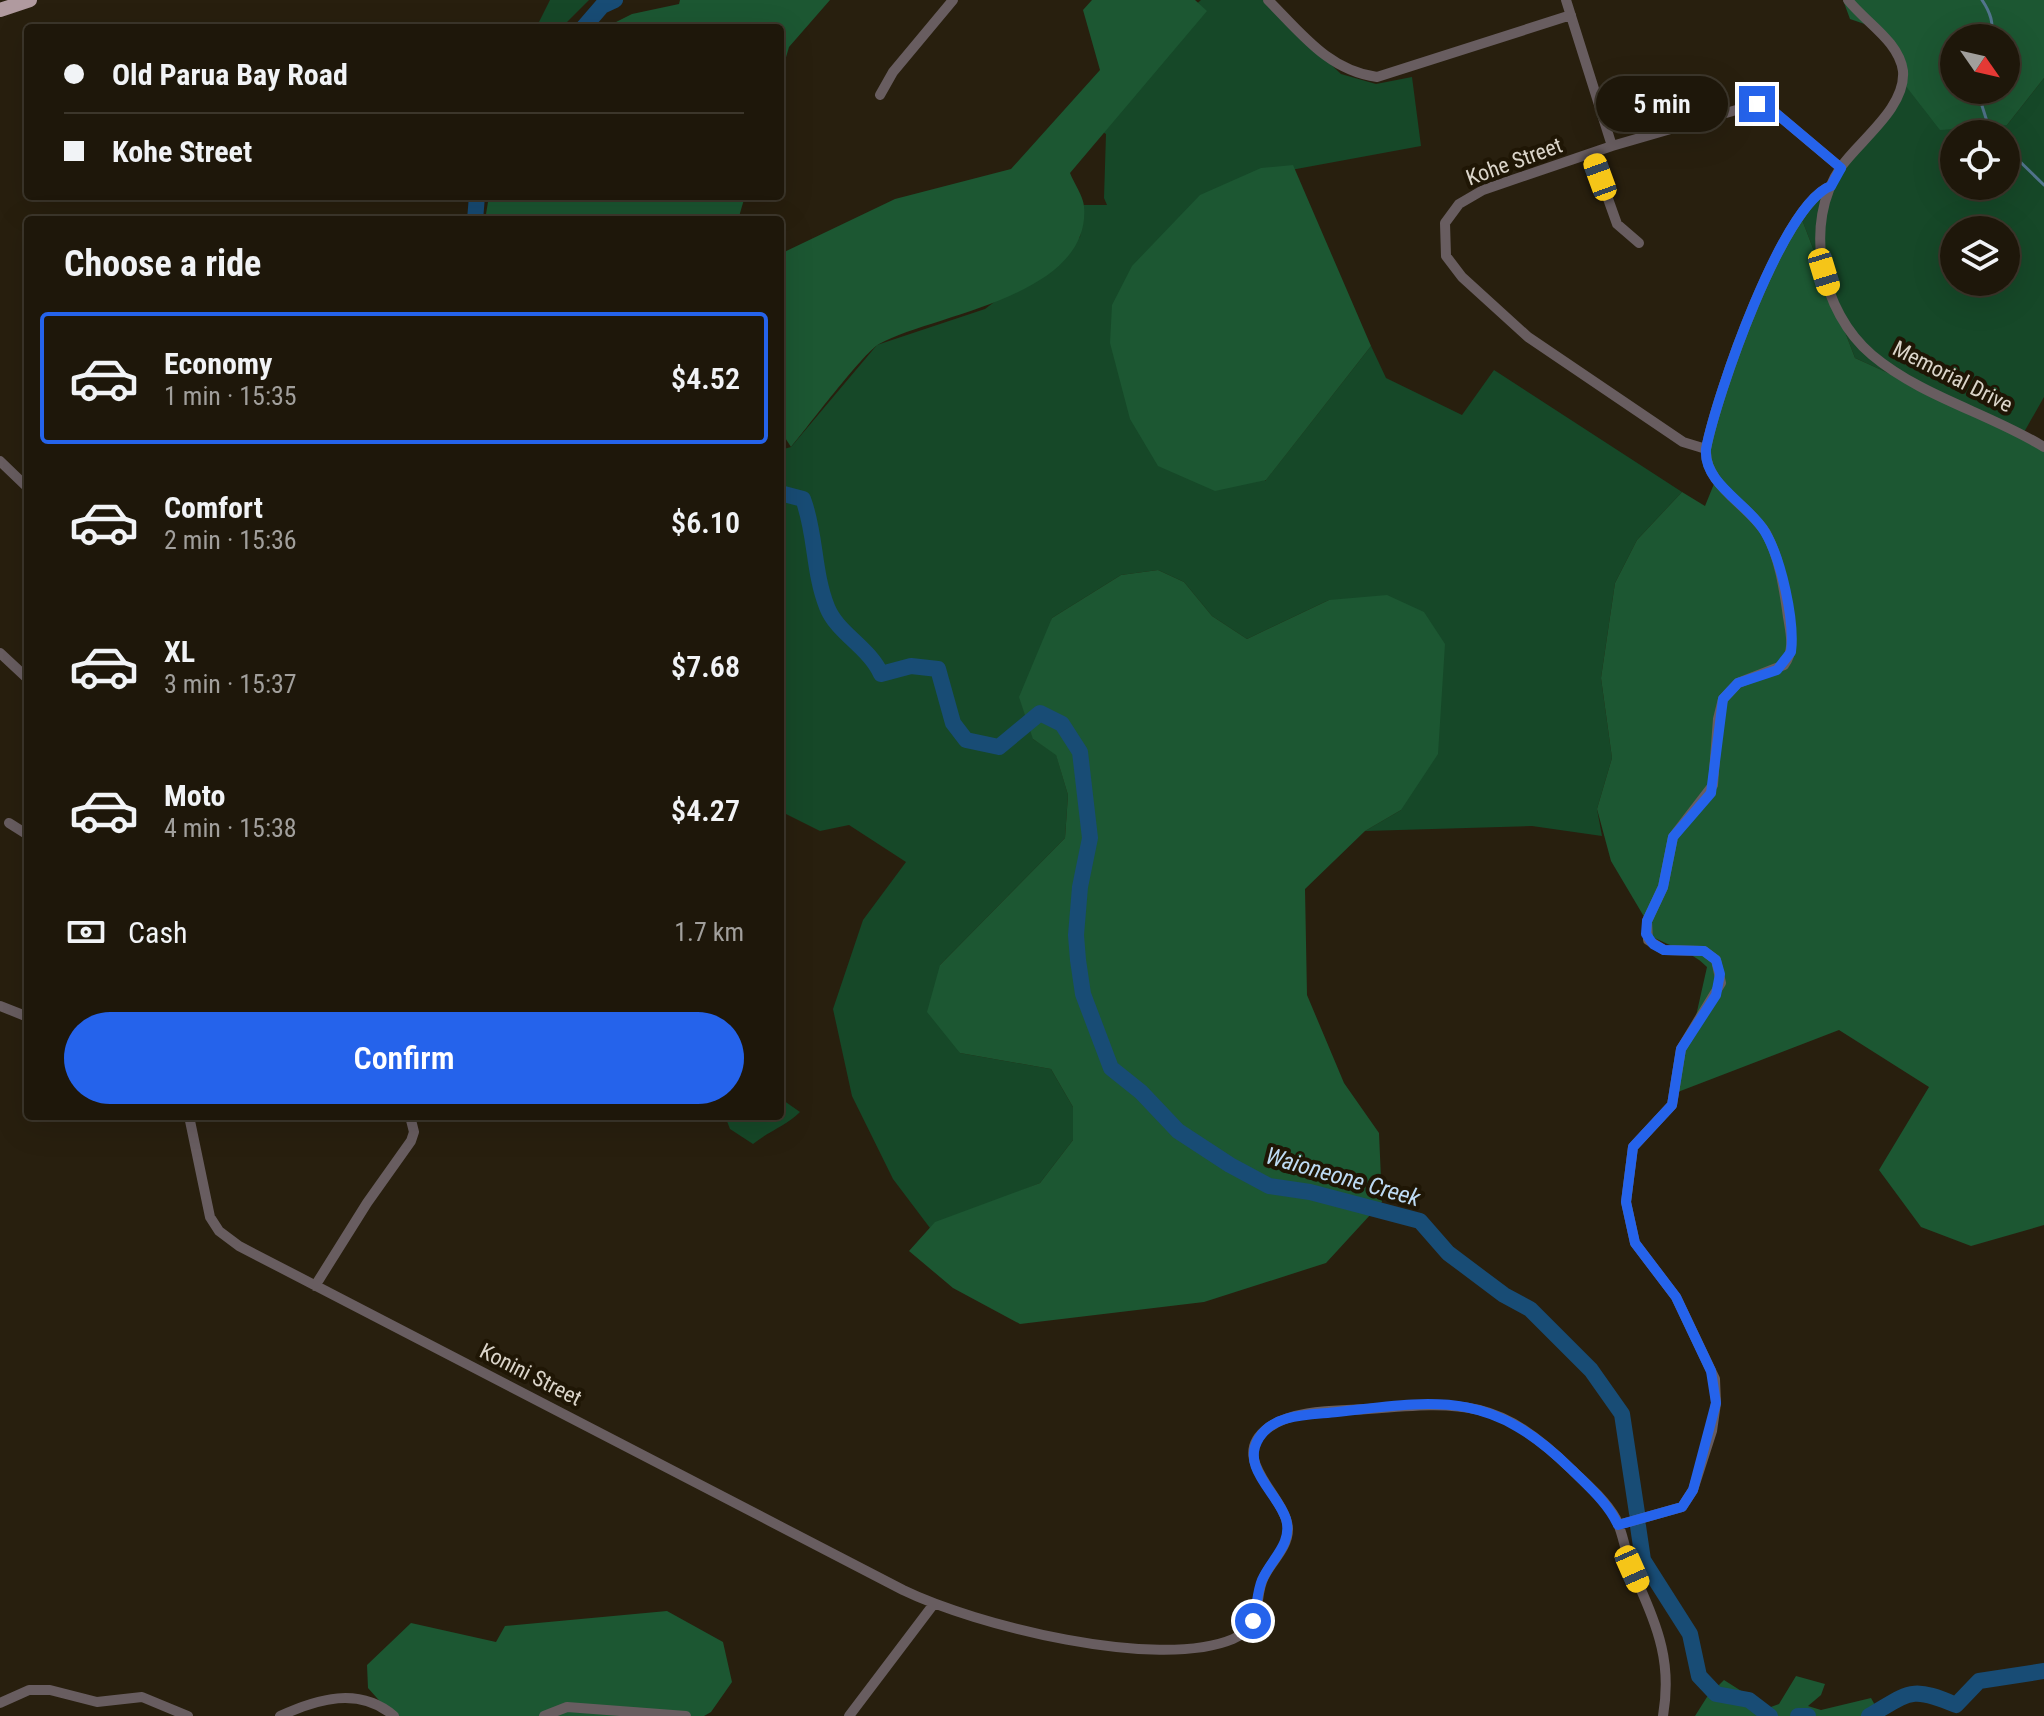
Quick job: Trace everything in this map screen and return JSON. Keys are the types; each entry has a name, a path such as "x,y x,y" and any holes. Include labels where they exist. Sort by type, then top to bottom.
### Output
{"main road":[{"path":"0,10 30,0"}],"street":[{"path":"880,95 893,72 953,0"},
{"path":"1268,0 1331,61 1354,72 1377,77 1571,15"},
{"path":"1566,0 1612,146"},
{"name":"Memorial Drive","path":"1848,0 1894,49 1903,74 1894,101 1841,168 1831,186 1821,230 1821,258 1832,297 1860,345 1902,375 2044,447"},
{"name":"Kohe Street","path":"1706,449 1683,442 1528,337 1462,277 1446,256 1445,223 1459,204 1483,190 1612,146 1757,104 1766,105 1841,168"},
{"path":"1592,154 1617,224 1639,243"},
{"path":"1663,1716 1665,1690 1661,1635 1632,1569 1618,1525 1682,1507 1693,1490 1716,1403 1711,1371 1676,1297 1635,1243 1626,1202 1633,1147 1672,1105 1681,1049 1716,995 1720,974 1716,960 1704,951 1664,950 1653,944 1646,934 1647,921 1663,887 1673,837 1711,793 1723,699 1738,683 1784,665 1792,645 1784,586 1771,543 1748,510 1710,471 1706,449 1757,294 1800,218 1820,190 1831,186"},
{"path":"1800,218 1813,218 1821,230"},
{"path":"0,461 24,484"},
{"path":"0,653 24,675"},
{"path":"9,823 24,832"},
{"path":"0,1006 24,1015"},
{"name":"Konini Street","path":"190,1120 206,1204 214,1224 239,1246 933,1605 1008,1629 1115,1644 1175,1648 1203,1647 1233,1639 1253,1621 1262,1581 1284,1545 1288,1531 1280,1506 1257,1471 1254,1449 1259,1437 1269,1427 1302,1416 1418,1405 1475,1406 1538,1438 1607,1507 1618,1525"},
{"path":"315,1286 367,1203 411,1141 414,1132 411,1120"},
{"path":"849,1716 933,1605"},
{"path":"0,1703 29,1690 50,1690 97,1702 142,1697 188,1716"},
{"path":"280,1716 324,1697 363,1699 394,1716"},
{"path":"544,1716 567,1707 686,1716"}],"green space":[{"path":"550,0 589,0 565,24 538,24"},
{"path":"680,0 830,0 789,47 784,64 784,24 612,24 632,14 679,4"},
{"path":"1092,0 1195,0 1207,11 1070,173 1084,206 1080,237 1063,262 1037,282 1005,298 879,344 848,376 791,447 784,436 784,252 895,199 1011,169 1100,70 1083,10"},
{"path":"1201,0 1263,0 1341,74 1376,84 1412,77 1421,146 1280,172 1265,481 1371,346 1386,378 1462,415 1494,370 1682,492 1637,540 1615,583 1601,678 1612,758 1597,809 1602,836 1532,826 1365,831 1401,810 1329,600 1247,639 1212,616 1184,582 1158,570 1121,575 1052,618 1033,739 1056,754 1068,795 1065,838 940,965 960,1053 1051,1069 1073,1107 1073,1140 1040,1183 930,1228 893,1179 852,1096 833,1009 863,920 906,862 849,825 820,831 784,813 784,449 791,447 877,345 985,309 1080,237 1084,205 1107,205 1104,198 1106,134 1070,112"},
{"path":"1843,0 2044,0 2044,78 2011,120 1940,120 1940,130 1905,85 1885,31 1850,19"},
{"path":"2044,78 2044,397 2023,434 1855,358 1801,217 1905,85 1940,99 1940,104 1953,104 1994,120 1940,120 1940,200 2020,200 2020,120 2011,120"},
{"path":"1293,165 1371,346 1266,480 1215,491 1158,466 1130,419 1110,343 1112,305 1132,266 1200,195 1261,168"},
{"path":"488,200 744,200 739,216 486,214"},
{"path":"1801,217 1855,358 2023,434 2044,450 2044,1225 1971,1246 1921,1227 1879,1170 1929,1087 1839,1030 1670,1095 1696,1016 1707,967 1692,955 1642,930 1646,920 1611,861 1597,809 1612,758 1601,678 1615,583 1637,540 1682,492 1705,506 1716,479 1706,452 1757,298"},
{"path":"1158,570 1184,582 1212,616 1247,639 1329,600 1387,595 1424,612 1445,644 1438,754 1401,810 1365,831 1305,889 1307,995 1344,1083 1379,1133 1382,1202 1326,1263 1204,1302 1020,1324 953,1288 909,1251 935,1222 1040,1183 1073,1140 1073,1107 1051,1069 960,1053 927,1012 940,965 1065,838 1068,795 1056,755 1033,739 1019,697 1052,618 1121,575"},
{"path":"784,1101 800,1112 753,1144 730,1129 727,1120 784,1120"},
{"path":"667,1611 723,1642 732,1682 711,1712 704,1716 393,1716 368,1688 367,1665 411,1623 496,1642 505,1626"},
{"path":"1796,1676 1825,1684 1821,1695 1808,1706 1821,1710 1871,1698 1881,1716 1695,1716 1707,1697 1724,1680 1768,1708 1779,1704"}],"waterway":[{"name":"Waioneone Creek","path":"586,24 602,6 615,0"},
{"path":"1982,0 1992,24"},
{"path":"1981,104 1987,120"},
{"path":"2020,162 2044,185"},
{"name":"Waioneone Creek","path":"475,216 477,200"},
{"name":"Waioneone Creek","path":"784,494 803,499 827,607 838,625 869,656 881,674 911,666 938,669 953,723 966,740 999,747 1040,713 1062,724 1080,752 1090,838 1080,887 1076,935 1078,960 1083,994 1111,1068 1141,1092 1178,1131 1230,1165 1269,1186 1310,1192 1420,1221 1448,1253 1504,1295 1530,1309 1591,1370 1622,1414 1637,1513"},
{"name":"Waioneone Creek","path":"1638,1526 1643,1560 1690,1634 1699,1676 1716,1694 1749,1700 1770,1716"},
{"name":"Waioneone Creek","path":"1869,1716 1910,1694 1929,1695 1956,1705 1979,1681 2044,1671"},
{"name":"Waioneone Creek","path":"1798,1716 1808,1716"}],"route":[{"path":"1253,1621 1262,1581 1284,1545 1288,1531 1280,1506 1257,1471 1254,1449 1263,1432 1290,1418 1418,1405 1475,1406 1501,1416 1538,1438 1607,1507 1618,1525 1676,1511 1693,1490 1715,1416 1715,1379 1676,1297 1635,1243 1626,1215 1626,1202 1633,1147 1672,1105 1681,1049 1721,983 1719,968 1711,955 1698,950 1658,948 1648,940 1645,927 1663,887 1673,837 1711,793 1720,705 1726,693 1738,683 1777,670 1789,659 1791,652 1784,586 1771,543 1748,510 1710,471 1705,457 1712,426 1757,294 1800,218 1820,190 1831,186 1841,168 1766,105 1757,104"}]}
